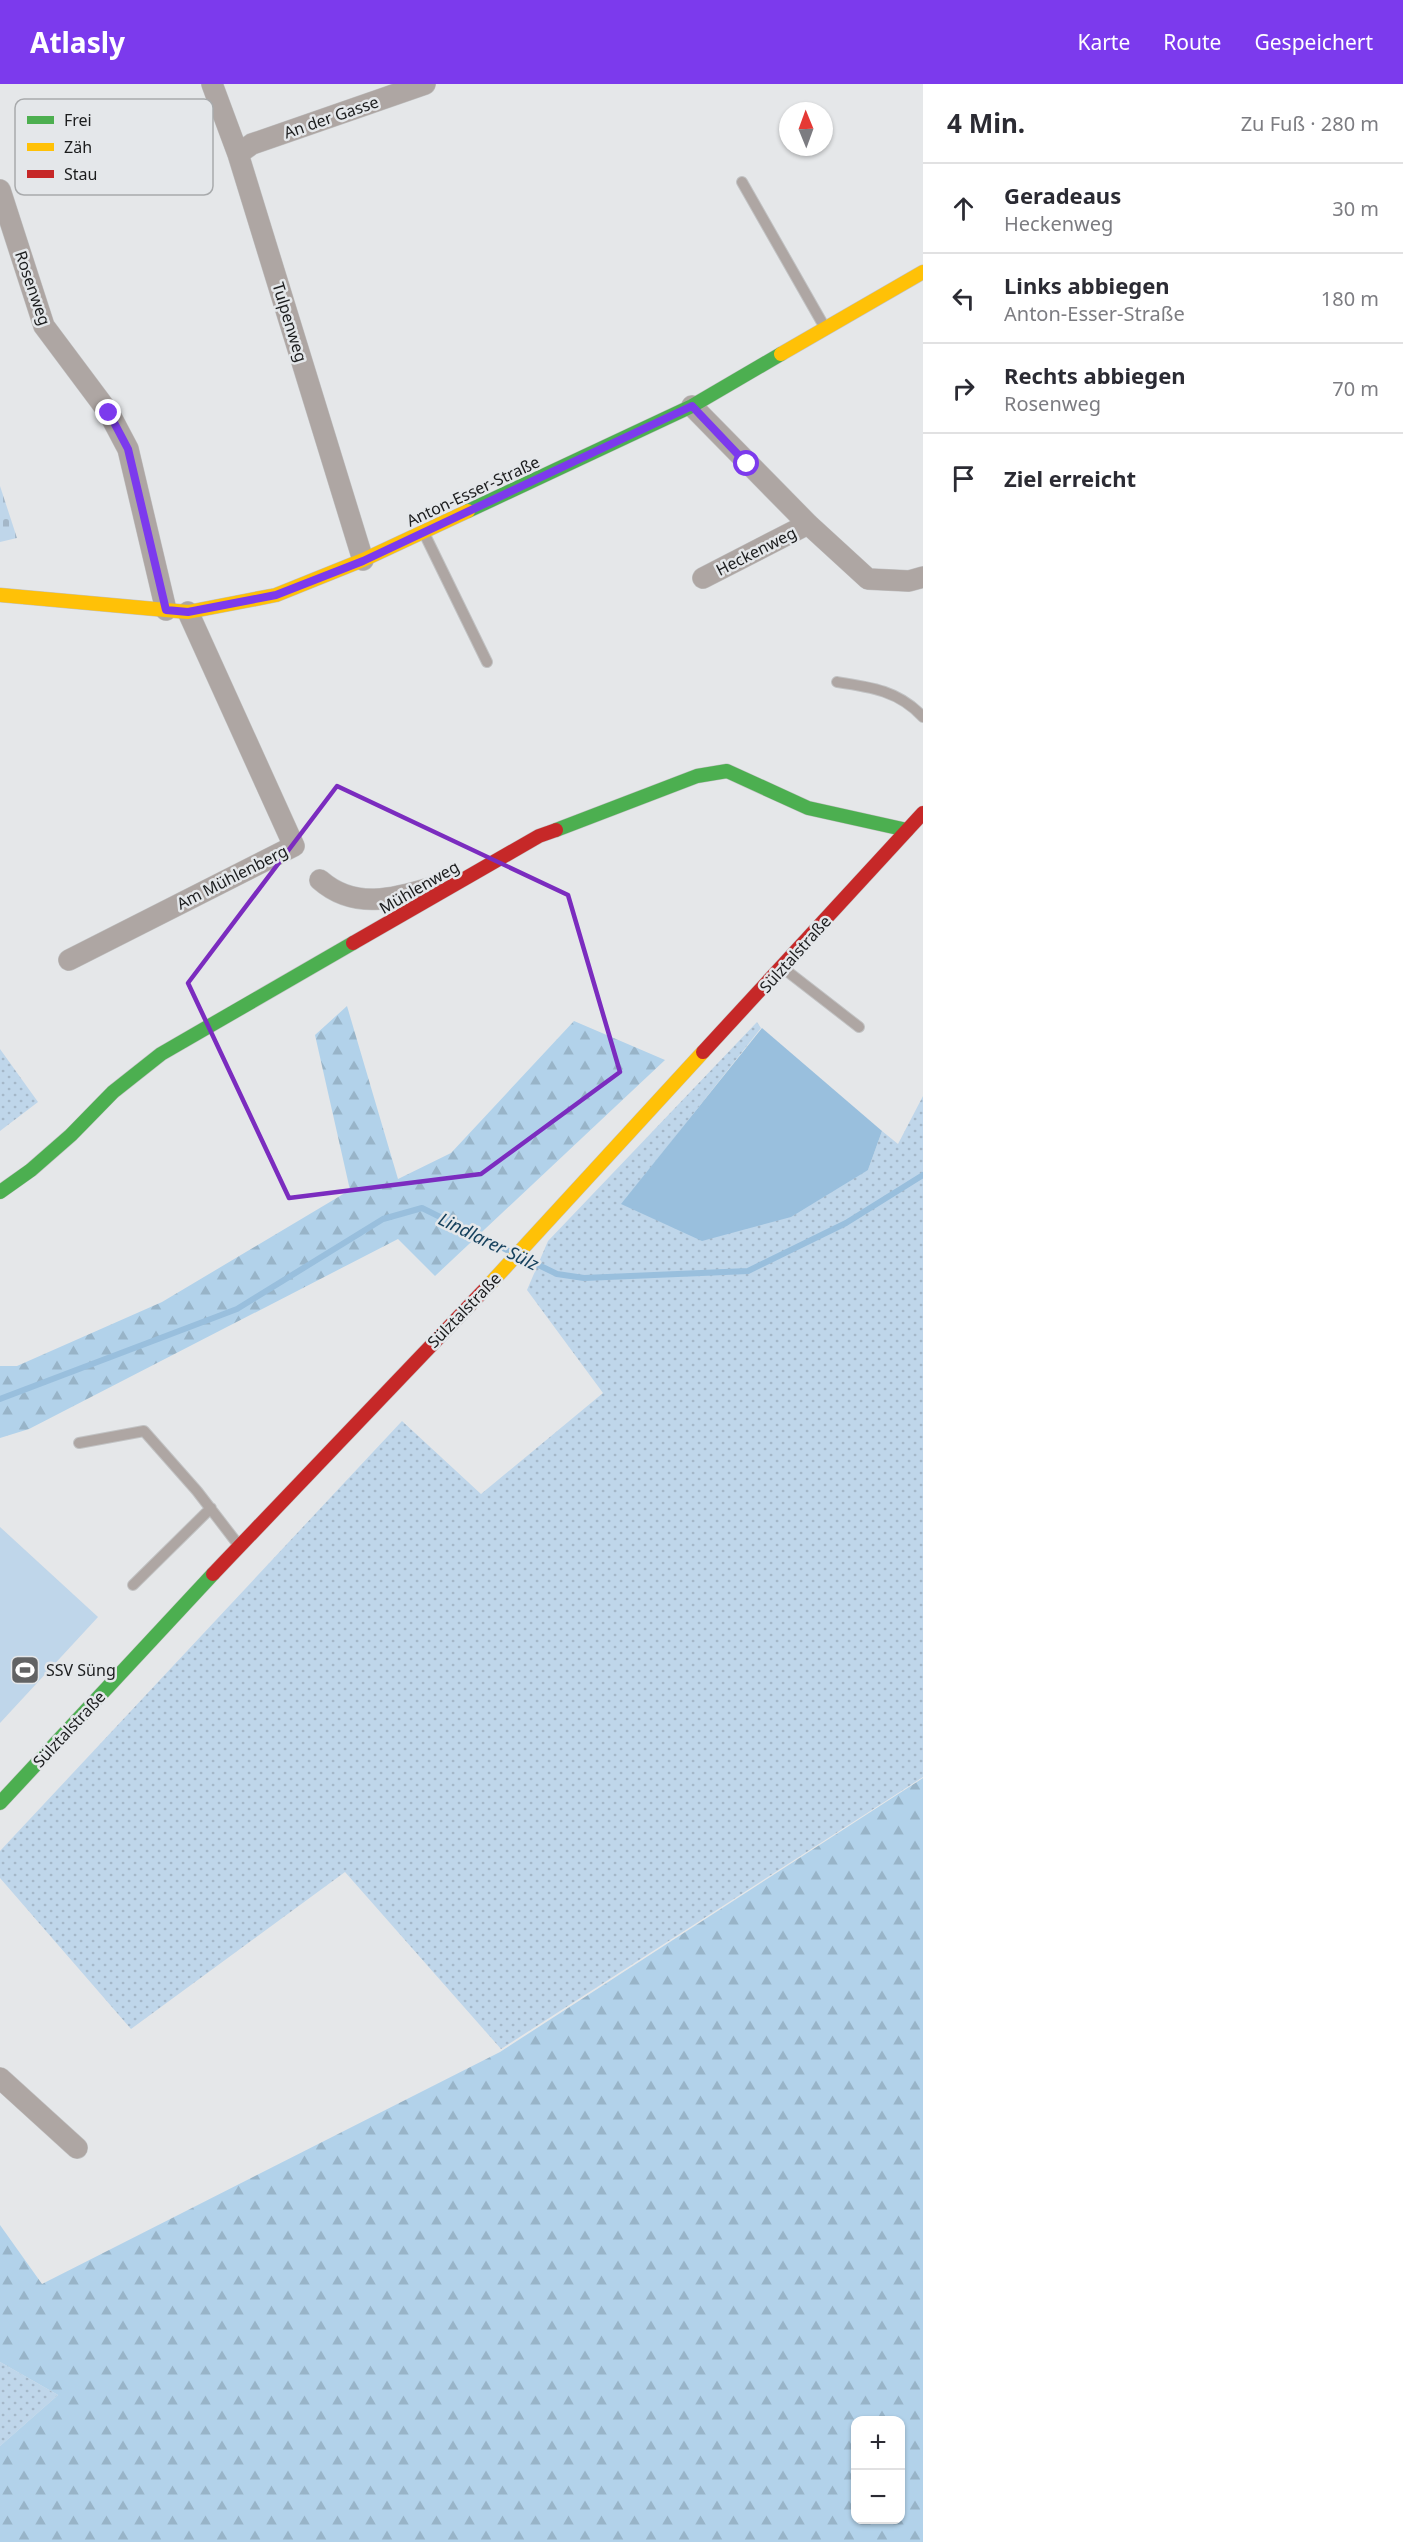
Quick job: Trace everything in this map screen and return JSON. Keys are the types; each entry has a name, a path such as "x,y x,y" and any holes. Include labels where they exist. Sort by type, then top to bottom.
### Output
{"street":[{"name":"Tulpenweg","path":"212,84 238,154 363,561"},
{"name":"An der Gasse","path":"238,154 252,144 425,84"},
{"name":"Rosenweg","path":"0,190 44,326 109,413 128,449 166,610"},
{"name":"Anton-Esser-Straße","path":"0,595 188,612 276,595 363,561 692,406 923,272"},
{"name":"Heckenweg","path":"692,406 808,524 868,579 909,581 923,577"},
{"name":"Heckenweg","path":"703,578 808,524"},
{"name":"Am Mühlenberg","path":"69,960 294,846 188,612"},
{"name":"Mühlenweg","path":"0,1192 31,1170 71,1135 113,1092 161,1054 538,836 697,776 727,771 808,808 907,830"},
{"name":"Sülztalstraße","path":"0,1803 239,1546 501,1272 923,813"},
{"path":"320,880 339,893 368,901 387,900 437,886 451,887"},
{"path":"0,2078 77,2148"}],"lane":[{"path":"742,182 826,328"},
{"path":"423,532 487,662"},
{"path":"837,682 892,694 904,699 923,717"},
{"path":"782,968 859,1027"},
{"path":"79,1443 144,1431 211,1508 239,1546"},
{"path":"133,1585 211,1508"}],"highlighted area":[{"path":"337,786 568,895 620,1072 481,1174 289,1198 188,983"}],"green space":[{"path":"0,486 17,538 0,542"},
{"path":"347,1006 398,1179 451,1153 574,1021 665,1060 435,1276 398,1239 29,1429 0,1438 0,1366 17,1366 162,1302 350,1190 315,1035"},
{"path":"757,1022 761,1028 622,1204 868,1170 882,1131 898,1144 923,1096 923,1777 501,2049 345,1872 131,2029 0,1878 0,1851 402,1421 481,1494 603,1393 527,1290 548,1241"},
{"path":"0,1049 38,1102 0,1131"},
{"name":"SSV Süng","path":"0,1527 98,1617 0,1723"},
{"path":"923,1778 923,2542 0,2542 0,2446 58,2395 0,2362 0,2225 42,2284 500,2052"},
{"path":"0,2362 58,2395 0,2446"}],"shaded area":[{"path":"762,1028 882,1131 868,1170 791,1217 702,1241 621,1204"}],"waterway":[{"name":"Lindlarer Sülz","path":"524,1258 557,1274 584,1278 748,1271 846,1223 923,1175"},
{"name":"Lindlarer Sülz","path":"0,1399 237,1309 383,1219 422,1208 509,1251"}],"traffic: fast":[{"path":"468,511 692,406 781,354"},
{"path":"556,830 697,776 727,771 808,808 907,830"},
{"path":"0,1192 31,1170 71,1135 113,1092 161,1054 353,943"},
{"path":"0,1803 213,1574"}],"traffic: slow":[{"path":"781,354 923,272"},
{"path":"0,595 188,612 276,595 363,560 468,511"},
{"path":"489,1285 703,1052"}],"traffic: jam":[{"path":"703,1052 923,813"},
{"path":"353,943 539,836 556,830"},
{"path":"213,1574 489,1285"}],"place":[{"name":"SSV Süng","path":"25,1670"}],"route":[{"path":"109,413 128,449 166,610 188,612 276,595 363,561 692,406 747,464"}]}
